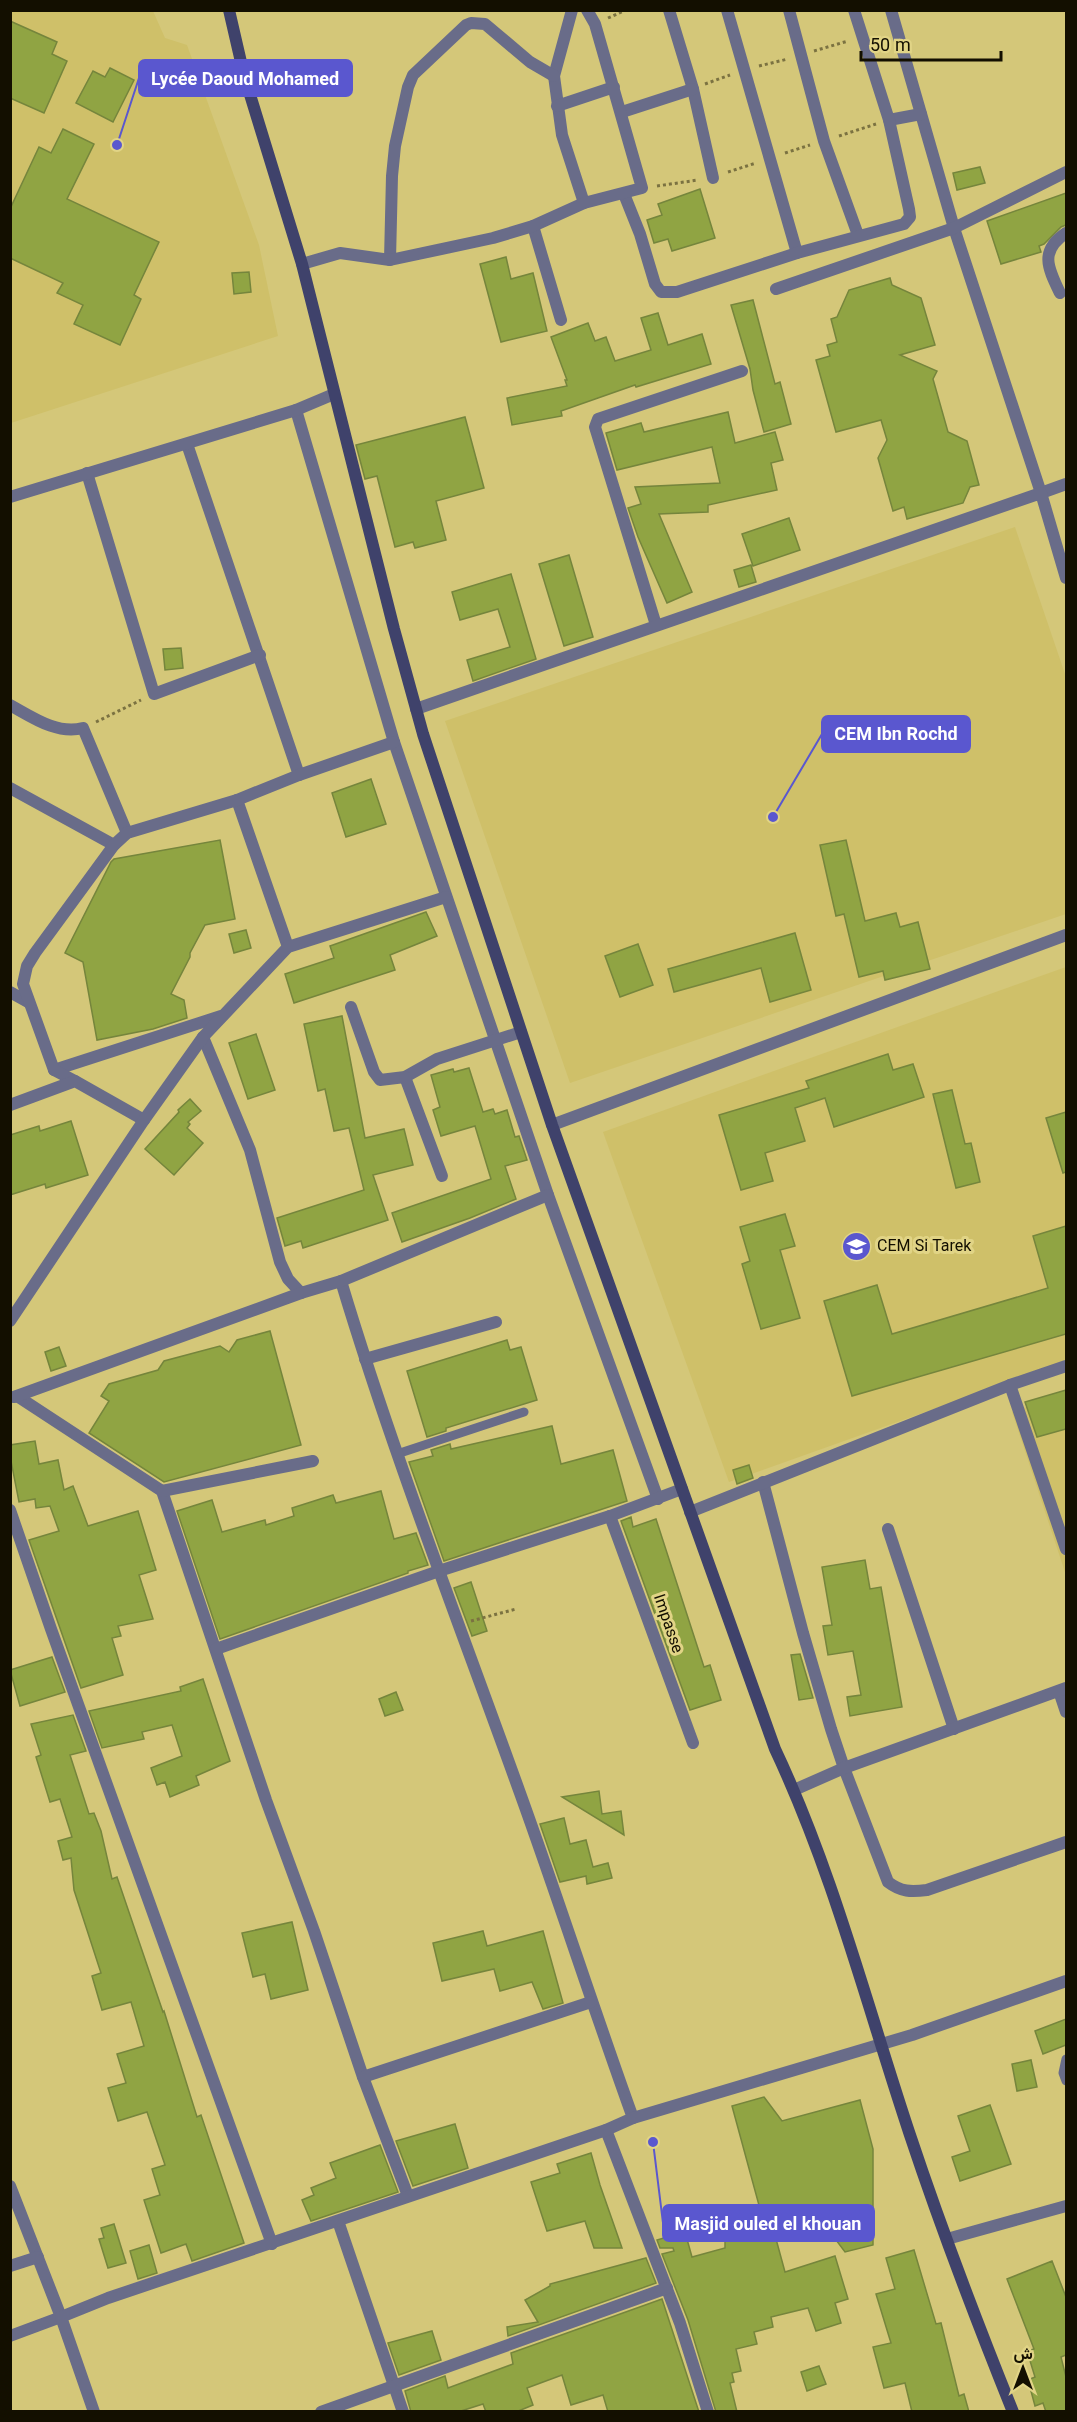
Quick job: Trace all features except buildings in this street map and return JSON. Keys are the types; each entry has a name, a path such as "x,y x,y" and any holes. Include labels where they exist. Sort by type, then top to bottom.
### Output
{"main road":[{"path":"230,10 244,75 302,264 416,710 552,1125 775,1749 794,1790 824,1867 910,2136 974,2316 1013,2412"}],"street":[{"path":"572,10 554,76 562,135 584,203"},
{"path":"302,264 340,253 390,260 493,238 533,226 584,203 642,188 595,24 587,10"},
{"path":"669,10 693,89 713,178"},
{"path":"727,10 797,253"},
{"path":"789,10 824,141 858,235"},
{"path":"624,194 640,234 655,284 661,292 677,292 797,253 904,224 910,218 889,120 854,10"},
{"path":"891,10 954,228 1041,493 1066,578"},
{"path":"390,260 395,146 404,101 413,75 466,25 478,22 485,24 530,62 554,76"},
{"path":"557,106 614,87"},
{"path":"622,112 693,89"},
{"path":"889,120 921,114"},
{"path":"776,289 954,228 1066,172"},
{"path":"533,226 561,320"},
{"path":"1060,293 1050,269 1048,253 1052,243 1066,233"},
{"path":"656,625 595,427 598,419 742,371"},
{"path":"10,497 296,410 334,394"},
{"path":"296,410 394,742 548,1195 658,1499"},
{"path":"188,444 299,775"},
{"path":"87,473 154,694 260,655"},
{"path":"416,710 1066,484"},
{"path":"10,705 34,720 73,731 83,728 127,833"},
{"path":"144,1119 54,1070 23,984 31,960 114,845 127,833 237,800 299,775 394,742"},
{"path":"10,788 114,845"},
{"path":"237,800 288,946"},
{"path":"10,1321 144,1119 203,1036 288,946 446,897"},
{"path":"552,1125 1066,935"},
{"path":"10,992 28,1002"},
{"path":"351,1008 374,1072 380,1080 405,1077 437,1059 521,1032"},
{"path":"54,1070 221,1016"},
{"path":"203,1036 250,1150 280,1262 288,1280 301,1293"},
{"path":"405,1077 442,1176"},
{"path":"10,1105 75,1082"},
{"path":"14,1397 301,1293 341,1281 548,1195"},
{"path":"341,1281 397,1454 520,1794 633,2118"},
{"path":"365,1359 496,1322"},
{"path":"690,1512 1010,1385 1066,1366"},
{"path":"1010,1385 1066,1549"},
{"path":"14,1397 162,1491 266,1800 314,1930 363,2077 408,2196"},
{"path":"162,1491 313,1461"},
{"path":"764,1482 803,1633 844,1768 888,1882 895,1888 908,1892 927,1890 1066,1842"},
{"path":"216,1649 439,1571 610,1516 682,1489"},
{"path":"10,1510 272,2244"},
{"name":"Impasse","path":"610,1516 693,1743"},
{"path":"888,1529 954,1729"},
{"path":"794,1790 844,1768 1063,1689 1066,1712"},
{"path":"10,2336 108,2298 606,2130 633,2118 881,2043 912,2036 1066,1981"},
{"path":"363,2077 591,2002"},
{"path":"606,2130 667,2288 708,2411"},
{"path":"10,2186 61,2317 94,2412"},
{"path":"947,2239 1066,2206"},
{"path":"338,2221 403,2412"},
{"path":"10,2266 38,2257"},
{"path":"321,2412 667,2288"}],"lane":[{"path":"397,1454 524,1412"},
{"path":"1066,2059 1063,2073 1066,2081"}],"path":[{"path":"83,728 154,694"},
{"path":"458,1624 516,1609"}],"shaded area":[{"path":"10,11 153,11 165,38 187,45 259,245 278,336 11,423"},
{"path":"1015,527 1066,677 1066,914 570,1083 445,721"},
{"name":"CEM Si Tarek","path":"1066,967 1066,1362 729,1482 603,1132"},
{"path":"1066,1393 1066,1575 1012,1412"}],"place":[{"name":"Lycée Daoud Mohamed","path":"117,145"},
{"name":"CEM Ibn Rochd","path":"773,817"},
{"name":"CEM Si Tarek","path":"856,1247"},
{"name":"Masjid ouled el khouan","path":"653,2142"}]}
